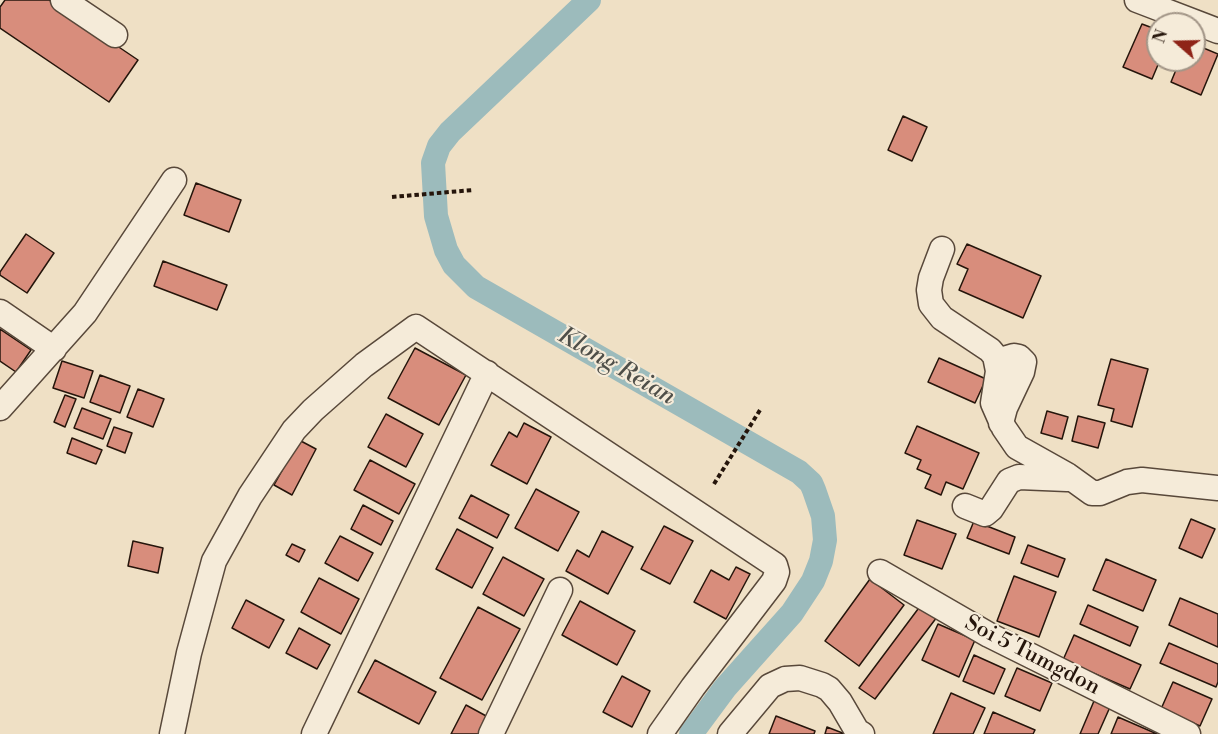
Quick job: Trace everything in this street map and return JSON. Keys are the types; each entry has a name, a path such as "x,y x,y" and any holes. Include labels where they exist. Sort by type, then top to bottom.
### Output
{"street":[{"path":"63,0 116,35"},
{"path":"1137,0 1218,31"},
{"path":"0,408 85,313 174,180"},
{"path":"942,249 931,278 929,290 931,304 942,318 990,350 997,361 998,371 993,403 1017,447 1092,493 1100,493 1127,482 1142,480 1218,488"},
{"path":"0,312 54,349"},
{"path":"172,734 189,653 214,561 250,496 294,430 313,410 364,365 416,327 775,565 777,572 774,581 660,734"},
{"path":"314,734 487,374"},
{"path":"965,506 985,514 991,509 1009,481 1019,477 1072,479"},
{"name":"Soi 5 Tumgdon","path":"880,572 988,635 1188,734"},
{"path":"491,734 560,590"},
{"path":"730,734 770,686 785,679 800,678 829,689 840,702 857,731 862,734"}],"path":[{"path":"392,197 473,190"},
{"path":"714,484 760,410"}],"building":[{"path":"5,0 49,0 138,60 109,102 0,28 0,7"},
{"path":"1142,24 1146,26 1146,72 1155,72 1152,79 1123,67"},
{"path":"1206,49 1218,54 1201,95 1171,82 1175,72 1206,72"},
{"path":"903,116 927,127 912,161 888,150"},
{"path":"196,183 241,200 229,232 184,215"},
{"path":"26,234 54,253 27,293 0,275"},
{"path":"967,244 1041,276 1023,318 959,290 968,269 957,264"},
{"path":"163,261 227,285 217,310 154,286"},
{"path":"0,329 31,350 16,372 0,361"},
{"path":"415,348 466,375 439,425 388,398"},
{"path":"939,358 986,379 975,403 928,382"},
{"path":"1111,359 1148,369 1132,427 1111,421 1114,409 1098,405"},
{"path":"62,361 93,371 84,398 53,388"},
{"path":"100,375 130,386 120,413 90,402"},
{"path":"138,389 164,399 153,427 127,417"},
{"path":"65,395 76,399 65,427 54,422"},
{"path":"82,408 111,419 103,439 74,428"},
{"path":"1047,411 1068,417 1062,439 1041,433"},
{"path":"386,414 423,434 406,467 368,447"},
{"path":"1078,416 1105,423 1098,448 1072,441"},
{"path":"524,423 551,437 527,484 491,465 509,432 517,437"},
{"path":"917,426 979,453 963,489 946,482 941,495 925,488 931,475 917,469 921,460 905,453"},
{"path":"114,427 132,433 125,453 107,446"},
{"path":"72,438 102,450 96,464 67,453"},
{"path":"299,440 316,449 292,495 274,485"},
{"path":"370,460 415,484 399,514 354,490"},
{"path":"536,489 579,512 558,551 515,528"},
{"path":"471,495 509,515 497,538 459,518"},
{"path":"363,505 393,521 381,545 351,529"},
{"path":"1191,519 1215,529 1202,558 1179,548"},
{"path":"917,520 956,534 942,569 904,555"},
{"path":"974,521 1015,537 1009,554 967,538"},
{"path":"664,526 693,541 670,584 641,569"},
{"path":"457,529 493,548 472,588 436,569"},
{"path":"602,531 633,547 608,594 566,571 577,550 589,557"},
{"path":"340,536 373,553 358,581 325,563"},
{"path":"133,541 163,548 158,573 128,566"},
{"path":"292,544 305,550 299,562 286,555"},
{"path":"1028,545 1065,559 1058,577 1021,563"},
{"path":"503,557 544,579 524,616 483,594"},
{"path":"1106,559 1156,580 1143,611 1093,590"},
{"path":"736,567 750,574 726,619 694,602 711,570 729,580"},
{"path":"1014,576 1056,592 1039,637 997,621"},
{"path":"319,578 359,599 341,634 301,612"},
{"path":"870,579 904,605 859,666 825,641"},
{"path":"1180,598 1218,614 1218,647 1169,625"},
{"path":"246,600 284,620 269,648 232,628"},
{"path":"580,601 635,631 617,665 562,635"},
{"path":"921,605 937,617 875,699 859,688"},
{"path":"1088,605 1138,627 1130,646 1080,624"},
{"path":"478,607 520,629 482,700 440,678"},
{"path":"938,624 975,640 959,677 922,660"},
{"path":"299,628 330,645 317,669 286,653"},
{"path":"1074,635 1141,665 1130,689 1063,660"},
{"path":"1169,643 1218,664 1216,687 1160,663"},
{"path":"974,655 1005,669 994,694 963,681"},
{"path":"375,660 436,692 419,724 358,692"},
{"path":"1017,668 1052,683 1040,711 1005,696"},
{"path":"622,676 650,691 632,727 603,712"},
{"path":"1173,682 1212,699 1200,726 1161,709"},
{"path":"951,693 985,708 973,734 933,734"},
{"path":"1094,701 1110,707 1098,734 1080,734"},
{"path":"466,705 488,717 480,734 451,734"},
{"path":"993,712 1035,730 1033,734 984,734"},
{"path":"776,716 815,731 814,734 769,734"},
{"path":"1118,717 1157,734 1111,734"},
{"path":"827,727 845,734 825,734"}],"waterway":[{"name":"Klong Reian","path":"589,0 450,132 439,146 433,163 436,216 446,250 454,265 476,287 799,472 811,483 823,516 825,540 821,561 813,581 792,613 725,688 691,734"}]}
